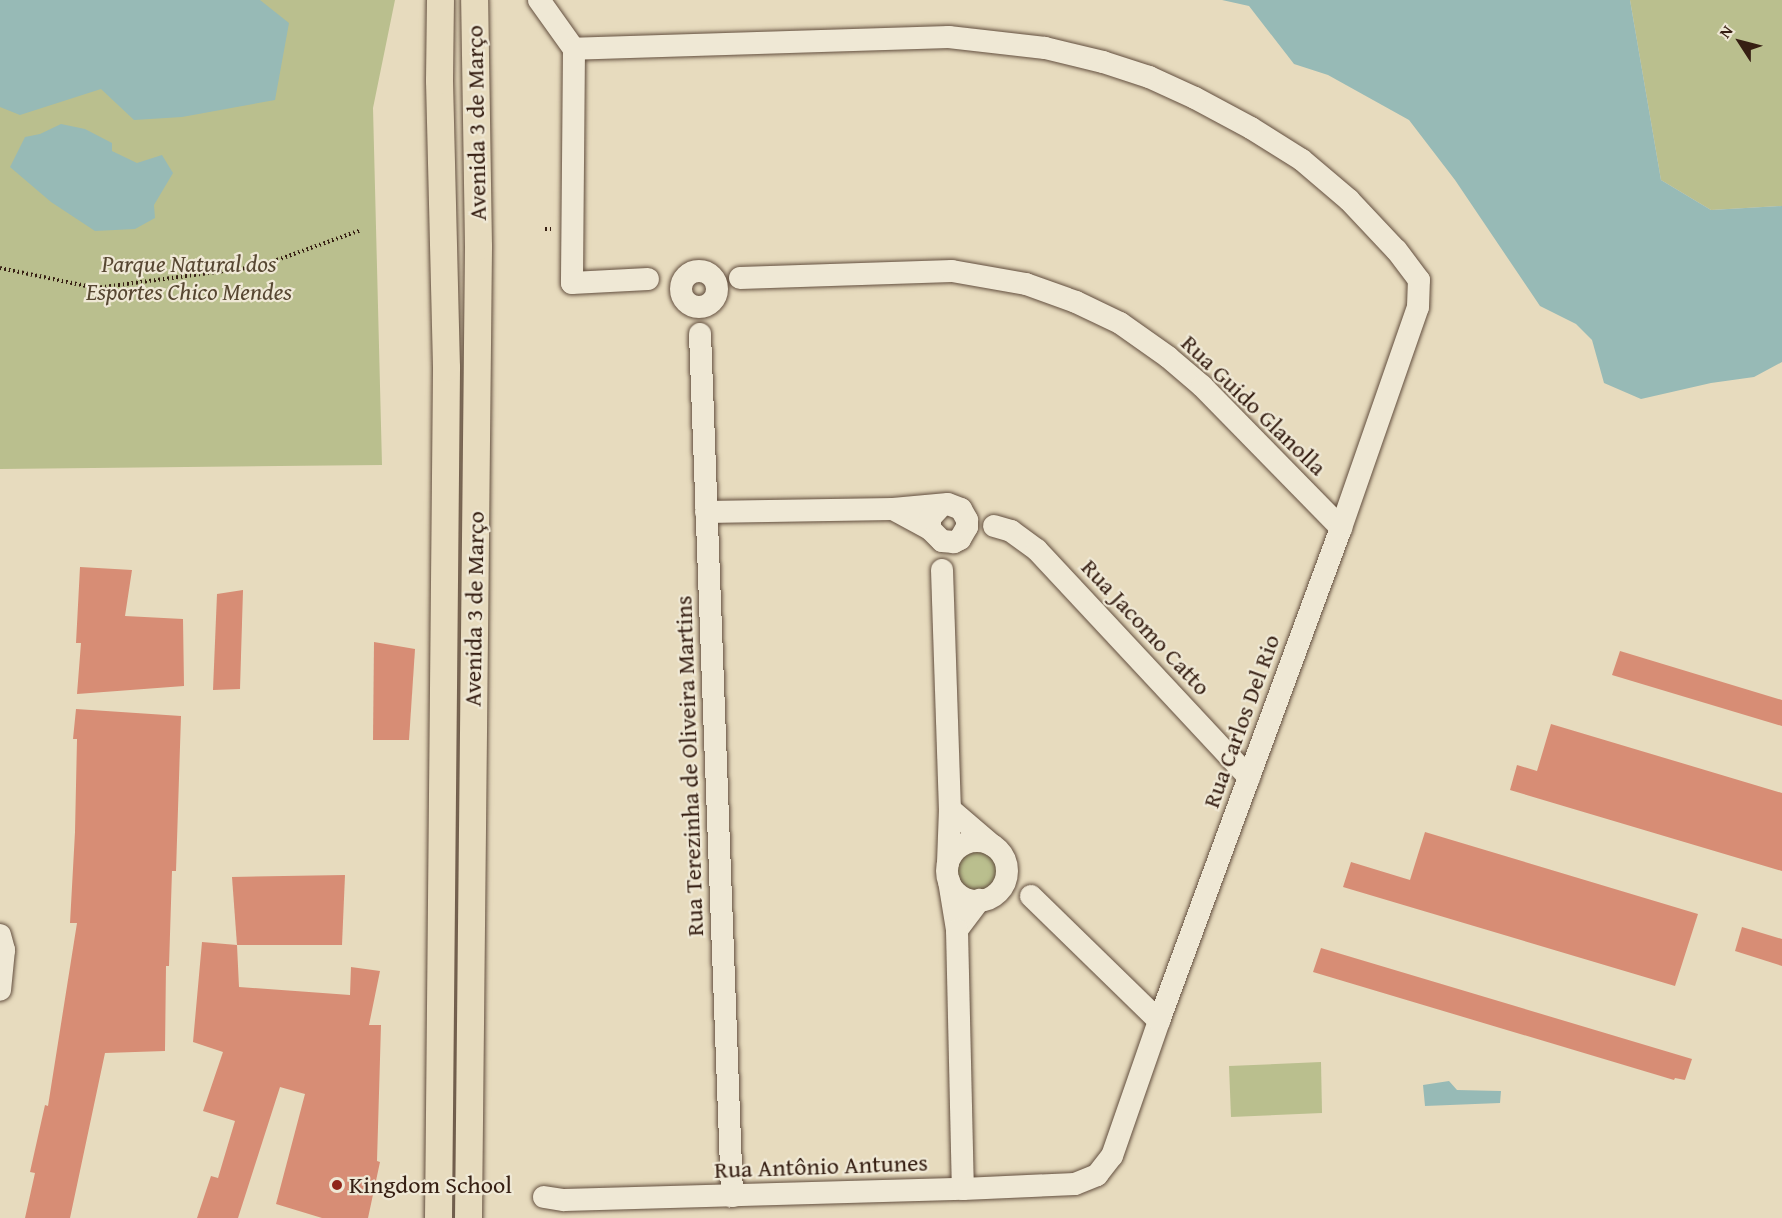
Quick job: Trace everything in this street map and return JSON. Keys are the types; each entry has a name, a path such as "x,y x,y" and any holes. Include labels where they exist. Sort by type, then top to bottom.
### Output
{"main road":[{"name":"Avenida 3 de Março","path":"438,1218 446,379 439,80 440,0"},
{"name":"Avenida 3 de Março","path":"468,1218 478,246 474,0"}],"street":[{"path":"539,0 574,49"},
{"name":"Rua Carlos Del Rio","path":"574,49 949,37 1045,48 1103,62 1149,77 1195,98 1251,128 1302,160 1348,200 1396,250 1419,280 1418,307 1341,528 1112,1156 1097,1176"},
{"name":"Rua Guido Glanolla","path":"574,49 572,283 699,274 740,278 952,271 1026,284 1076,302 1120,323 1168,357 1202,386 1341,528"},
{"path":"685,300 682,285 699,274 713,278 717,288 713,300"},
{"path":"648,279 697,307 713,300 740,278"},
{"name":"Rua Terezinha de Oliveira Martins","path":"685,300 700,334 732,1196"},
{"name":"Rua Terezinha de Oliveira Martins","path":"700,334 713,300"},
{"path":"706,512 951,507 967,520 967,527 944,536"},
{"path":"951,507 930,518 944,536 942,570 951,809 949,871 957,930 963,1189"},
{"name":"Rua Jacomo Catto","path":"951,507 1011,531 1037,550 1249,777"},
{"path":"893,509 944,536 994,526"},
{"path":"951,809 999,852 1031,896 1159,1022"},
{"path":"999,852 974,841 957,849 949,871 957,893 971,900 988,897 1031,896"},
{"path":"957,930 1006,878 999,852"},
{"path":"0,935 4,950 0,990"},
{"name":"Rua Antônio Antunes","path":"544,1197 564,1200 963,1189 1075,1184 1097,1176"}],"path":[{"path":"0,268 96,288 260,266 361,230"}],"green space":[{"name":"Parque Natural dos Esportes Chico Mendes","path":"0,0 395,0 373,108 382,465 0,469"},
{"path":"1630,0 1782,0 1782,206 1711,210 1661,180"},
{"path":"977,847 994,854 1001,871 994,888 977,895 960,888 953,871 960,854"},
{"path":"1321,1062 1322,1113 1231,1117 1229,1066"}],"water":[{"path":"0,0 260,0 289,23 275,100 182,117 134,120 101,89 20,115 0,107"},
{"path":"1222,0 1630,0 1661,180 1711,210 1782,206 1782,362 1754,377 1711,383 1641,399 1604,383 1592,340 1576,324 1540,306 1455,180 1409,120 1328,75 1294,64 1249,6"},
{"path":"61,124 85,129 112,143 112,151 137,163 162,155 173,173 154,205 155,218 135,229 95,231 51,202 10,167 25,137 40,134"},
{"path":"1449,1081 1457,1090 1501,1091 1500,1103 1425,1106 1423,1085"}],"building":[{"path":"80,567 132,570 125,616 183,619 184,686 77,694 81,643 76,643"},
{"path":"243,590 240,689 213,690 217,594"},
{"path":"374,642 415,649 409,740 373,740"},
{"path":"1620,651 1782,700 1782,726 1612,675"},
{"path":"76,709 181,716 176,871 172,871 169,966 166,966 165,1051 105,1053 70,1218 25,1218 35,1173 30,1172 45,1105 48,1106 77,923 70,923 75,832 77,739 73,739"},
{"path":"1551,724 1782,793 1782,871 1510,790 1517,765 1537,771"},
{"path":"1425,832 1698,914 1675,986 1343,887 1351,862 1410,880"},
{"path":"345,875 342,945 237,945 232,877"},
{"path":"1742,927 1782,939 1782,966 1735,951"},
{"path":"202,942 237,945 239,987 350,995 351,967 380,971 369,1025 381,1025 377,1161 380,1162 368,1218 322,1218 276,1204 305,1094 280,1087 238,1218 197,1218 211,1176 218,1178 235,1121 203,1111 223,1052 193,1042"},
{"path":"1321,948 1692,1059 1685,1080 1675,1078 1674,1080 1313,972"}],"place":[{"name":"Kingdom School","path":"337,1185"}]}
